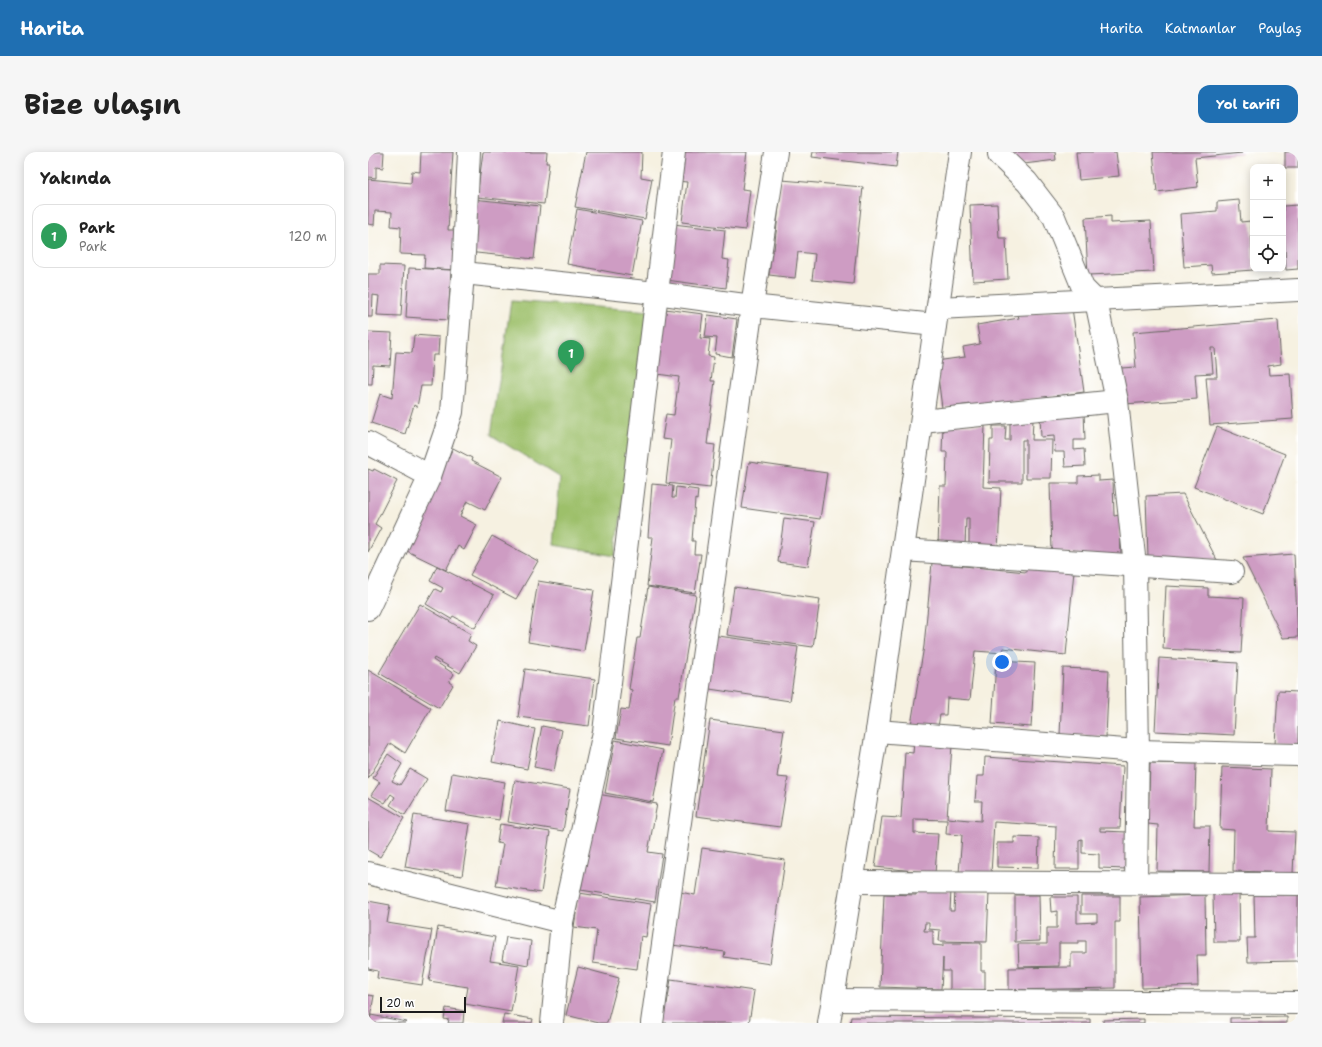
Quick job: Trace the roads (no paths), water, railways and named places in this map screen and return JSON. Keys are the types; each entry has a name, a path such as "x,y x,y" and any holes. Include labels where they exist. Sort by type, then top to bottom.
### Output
{"street":[{"path":"368,609 430,476 452,412 463,273 469,152"},
{"path":"552,1023 562,922 604,732 674,152"},
{"path":"652,1023 752,306 776,152"},
{"path":"829,1023 877,730 960,152"},
{"path":"999,152 999,155 1027,182 1054,217 1082,288 1096,301 1117,401 1135,565 1138,751 1136,883"},
{"path":"463,273 656,293 752,306 937,317 1096,301 1298,290"},
{"path":"922,421 1117,401"},
{"path":"368,443 430,476"},
{"path":"903,550 1232,572"},
{"path":"877,730 1138,751 1298,755"},
{"path":"368,873 562,922"},
{"path":"853,882 1298,884"},
{"path":"833,1000 1298,1003"}],"place":[{"name":"Park","path":"571,373"}]}
